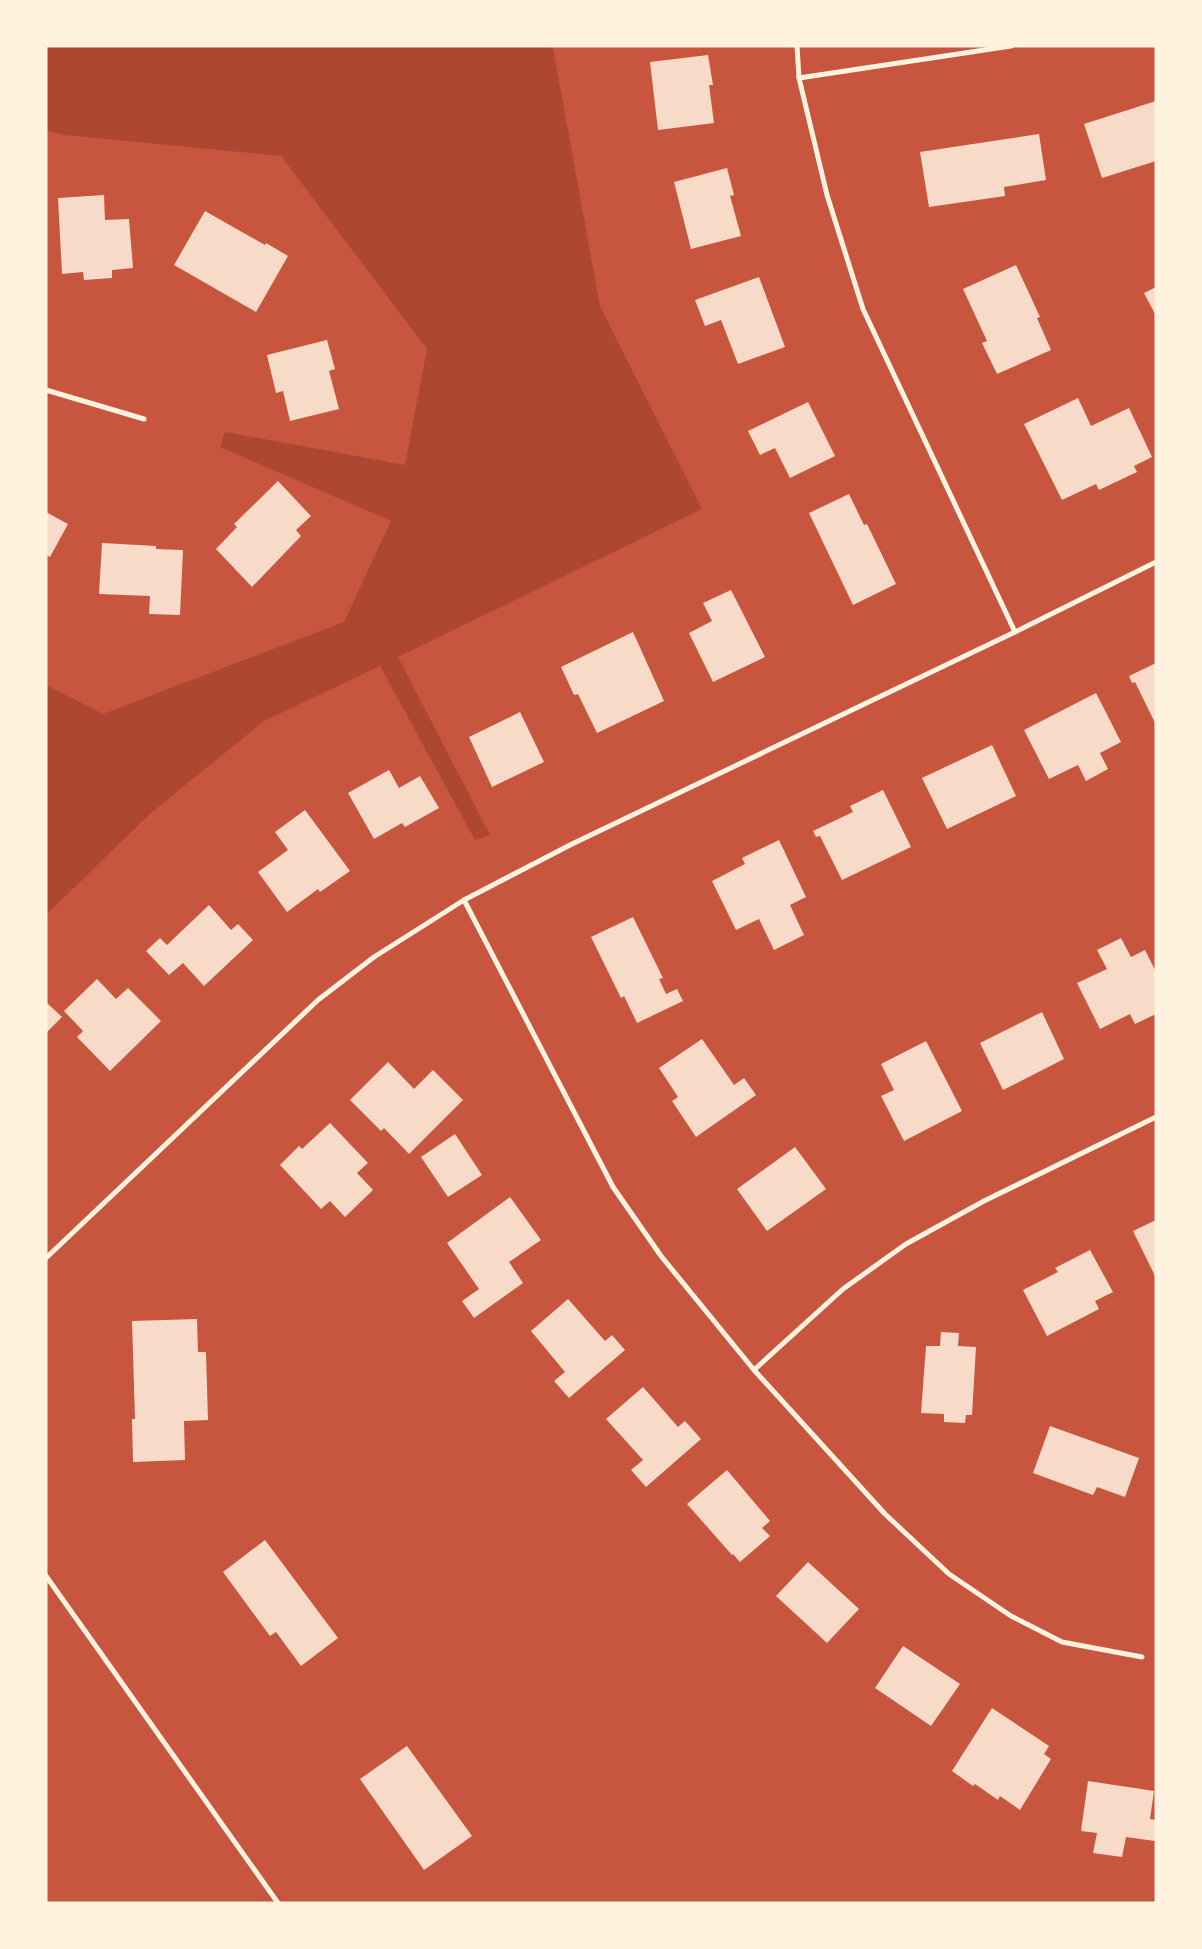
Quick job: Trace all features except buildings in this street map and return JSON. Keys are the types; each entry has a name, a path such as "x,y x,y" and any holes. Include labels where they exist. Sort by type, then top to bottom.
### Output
{"street":[{"path":"796,46 799,78 827,195 863,309 1015,632"},
{"path":"799,78 1011,46"},
{"path":"46,390 144,419"},
{"path":"46,1258 318,1000 374,957 464,900 572,844 1015,632 1156,562"},
{"path":"464,900 613,1187 661,1256 754,1370 885,1514 949,1574 1011,1616 1062,1642 1142,1657"},
{"path":"754,1370 843,1289 906,1244 984,1200 1156,1117"},
{"path":"46,1576 278,1903"}],"shaded area":[{"path":"46,46 565,46 553,48 600,306 702,509 398,657 490,835 475,840 380,666 264,721 151,813 46,915 46,685 103,714 344,622 391,521 220,447 225,432 405,465 427,349 281,156 65,135 46,130"}]}
